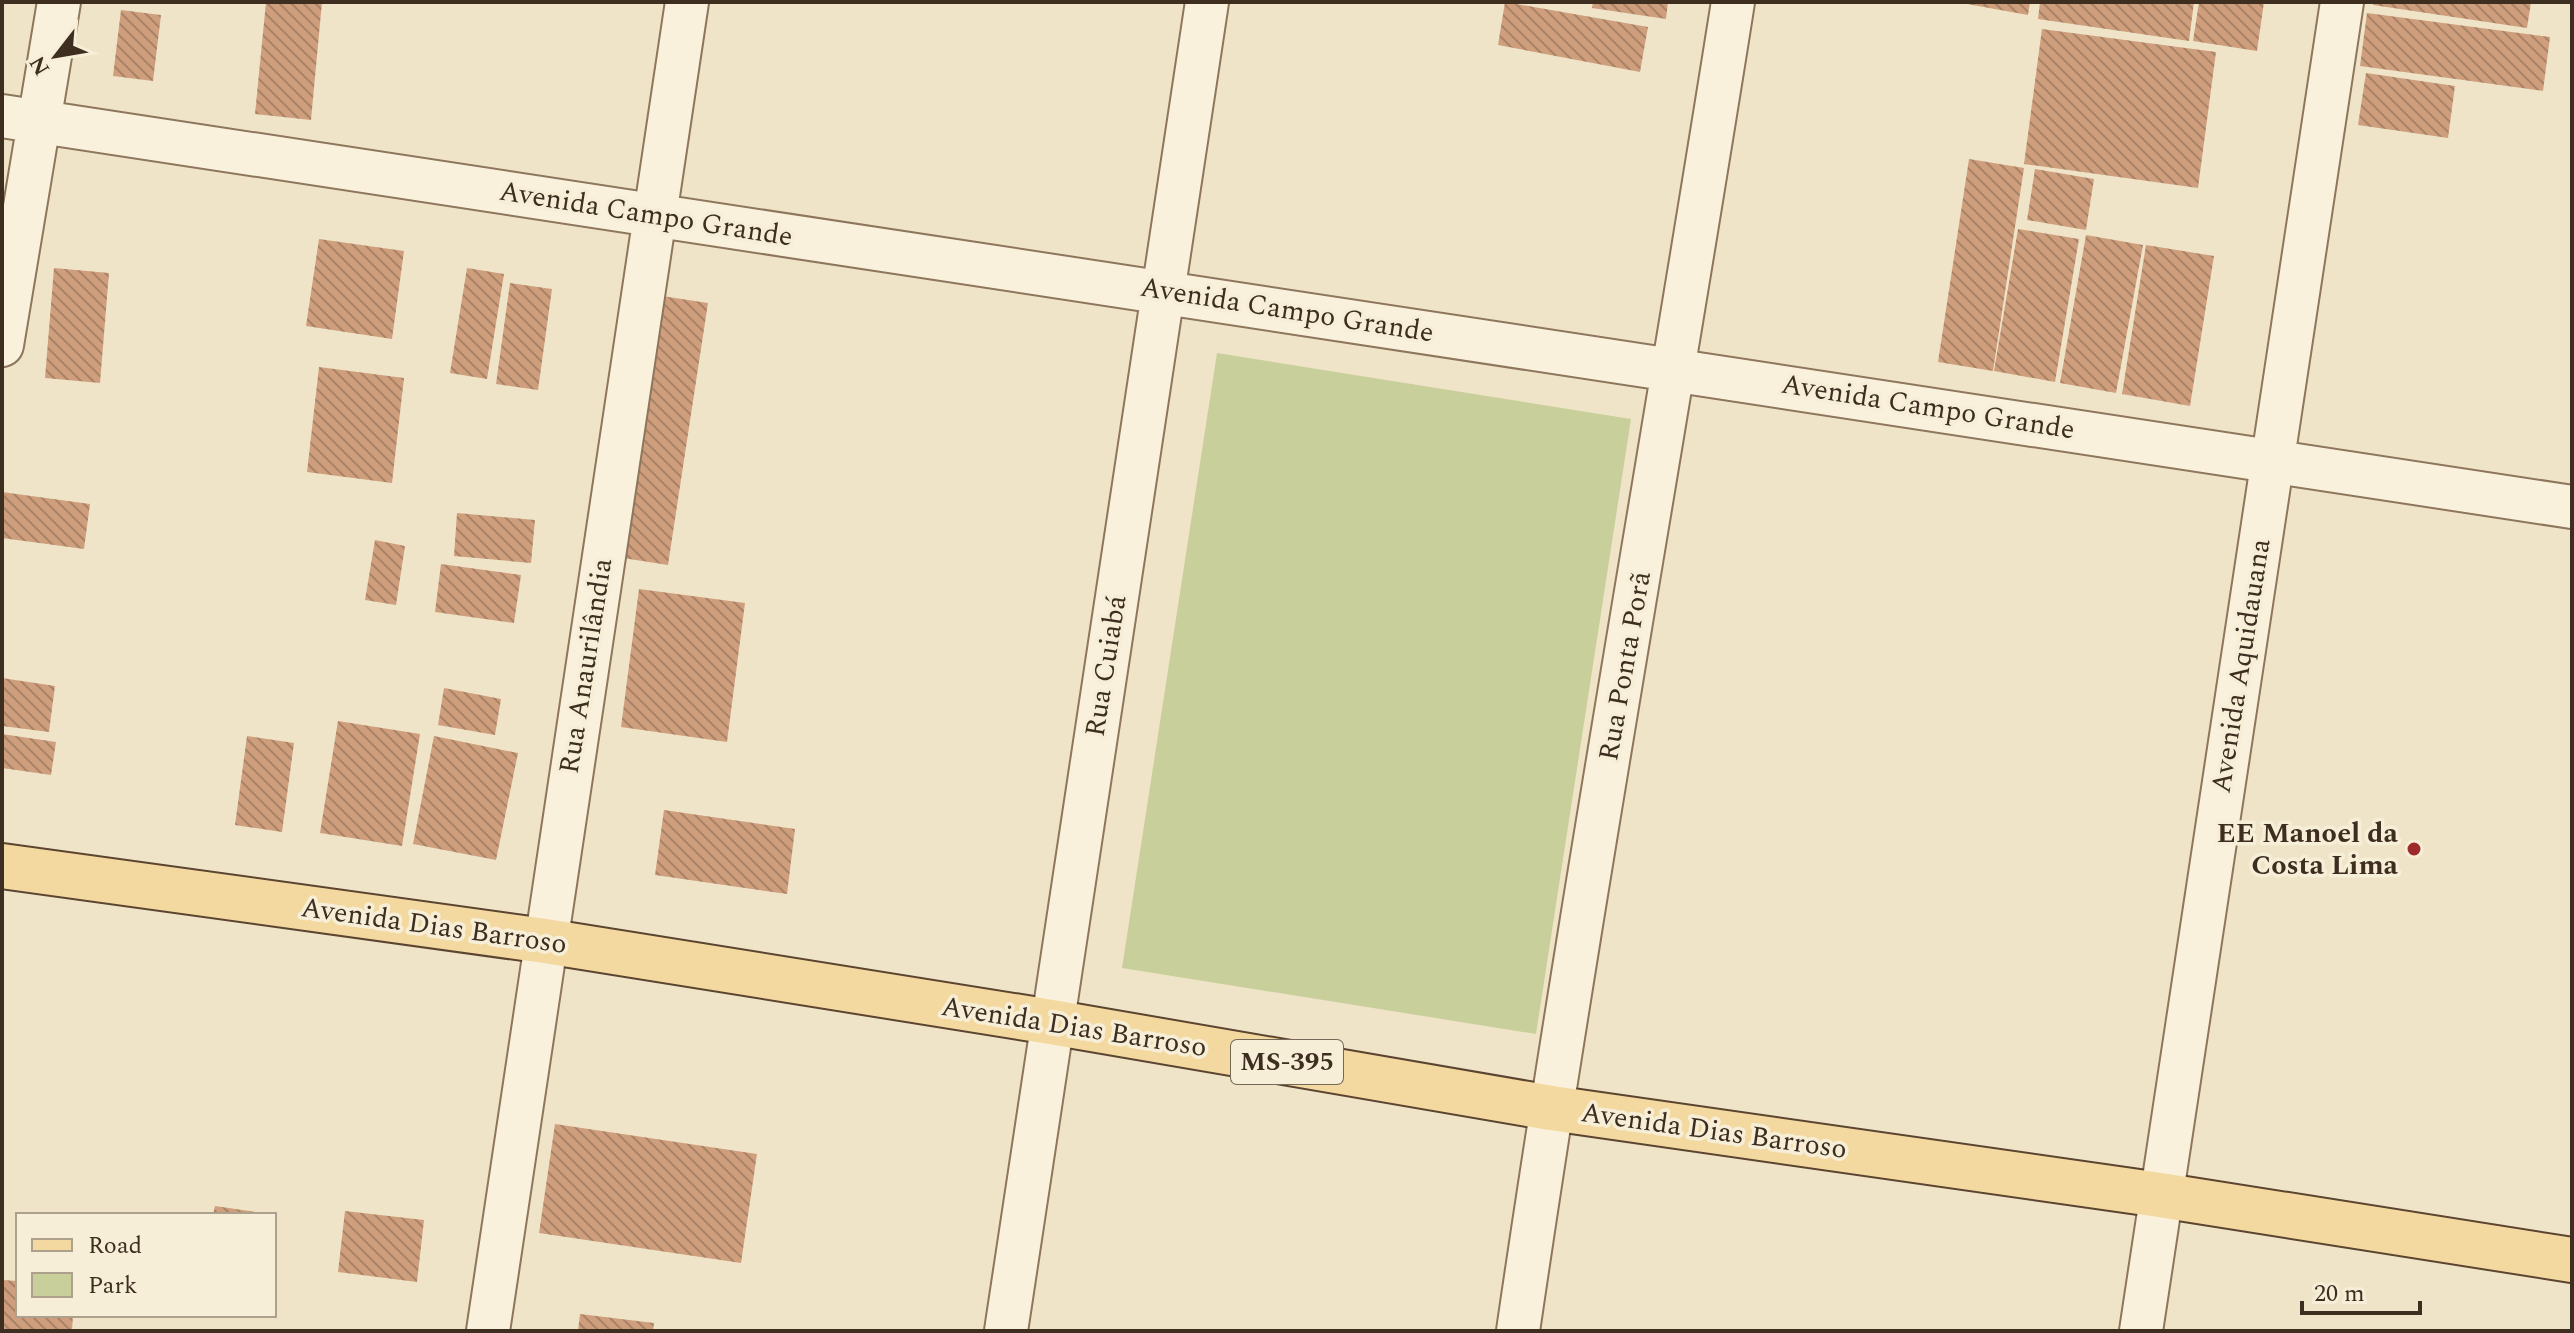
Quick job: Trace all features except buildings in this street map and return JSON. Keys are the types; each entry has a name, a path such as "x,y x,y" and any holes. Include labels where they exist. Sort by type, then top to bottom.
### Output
{"main road":[{"name":"Avenida Dias Barroso","path":"2,866 545,941 1051,1022 1551,1108 2160,1195 2572,1260"}],"street":[{"path":"2,345 21,119 59,2"},
{"name":"Rua Anaurilândia","path":"488,1331 687,2"},
{"name":"Rua Cuiabá","path":"1006,1331 1207,2"},
{"name":"Rua Ponta Porã","path":"1518,1331 1551,1108 1733,2"},
{"name":"Avenida Aquidauana","path":"2141,1331 2342,2"},
{"name":"Avenida Campo Grande","path":"21,119 2572,507"}],"green space":[{"path":"1217,353 1631,419 1536,1034 1122,968"}],"place":[{"name":"EE Manoel da Costa Lima","path":"2414,849"}]}
